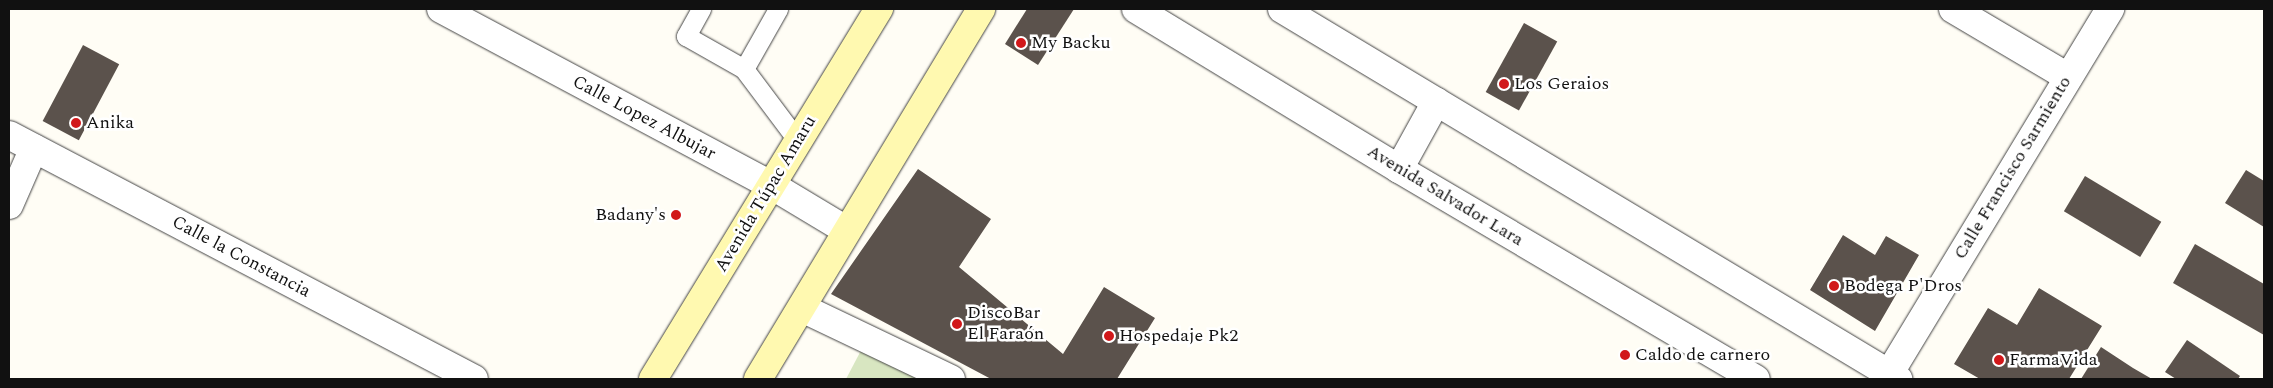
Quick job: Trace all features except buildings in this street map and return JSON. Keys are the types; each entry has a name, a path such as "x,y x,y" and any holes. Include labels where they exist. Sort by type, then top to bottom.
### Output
{"main road":[{"name":"Avenida Túpac Amaru","path":"653,379 879,9"},
{"path":"758,379 802,308 846,230 981,9"}],"street":[{"name":"Calle Lopez Albujar","path":"441,9 771,186 846,230"},
{"name":"Avenida Salvador Lara","path":"1136,9 1399,169 1756,379"},
{"path":"1282,9 1891,377"},
{"path":"1953,9 2068,78"},
{"name":"Calle Francisco Sarmiento","path":"1891,377 2110,9"},
{"path":"1399,169 1436,102"},
{"name":"Calle la Constancia","path":"9,135 474,379"},
{"path":"9,205 34,148"},
{"path":"802,308 951,379"}],"lane":[{"path":"701,9 686,36 744,69 798,141"},
{"path":"744,69 778,9"}],"green space":[{"path":"867,339 943,379 846,379"}],"place":[{"name":"My Backu","path":"1021,43"},
{"name":"Los Geraios","path":"1504,84"},
{"name":"Anika","path":"76,123"},
{"name":"Badany's","path":"676,215"},
{"name":"Bodega P'Dros","path":"1834,286"},
{"name":"DiscoBar El Faraón","path":"957,324"},
{"name":"Hospedaje Pk2","path":"1109,336"},
{"name":"Caldo de carnero","path":"1625,355"},
{"name":"FarmaVida","path":"1999,360"}]}
